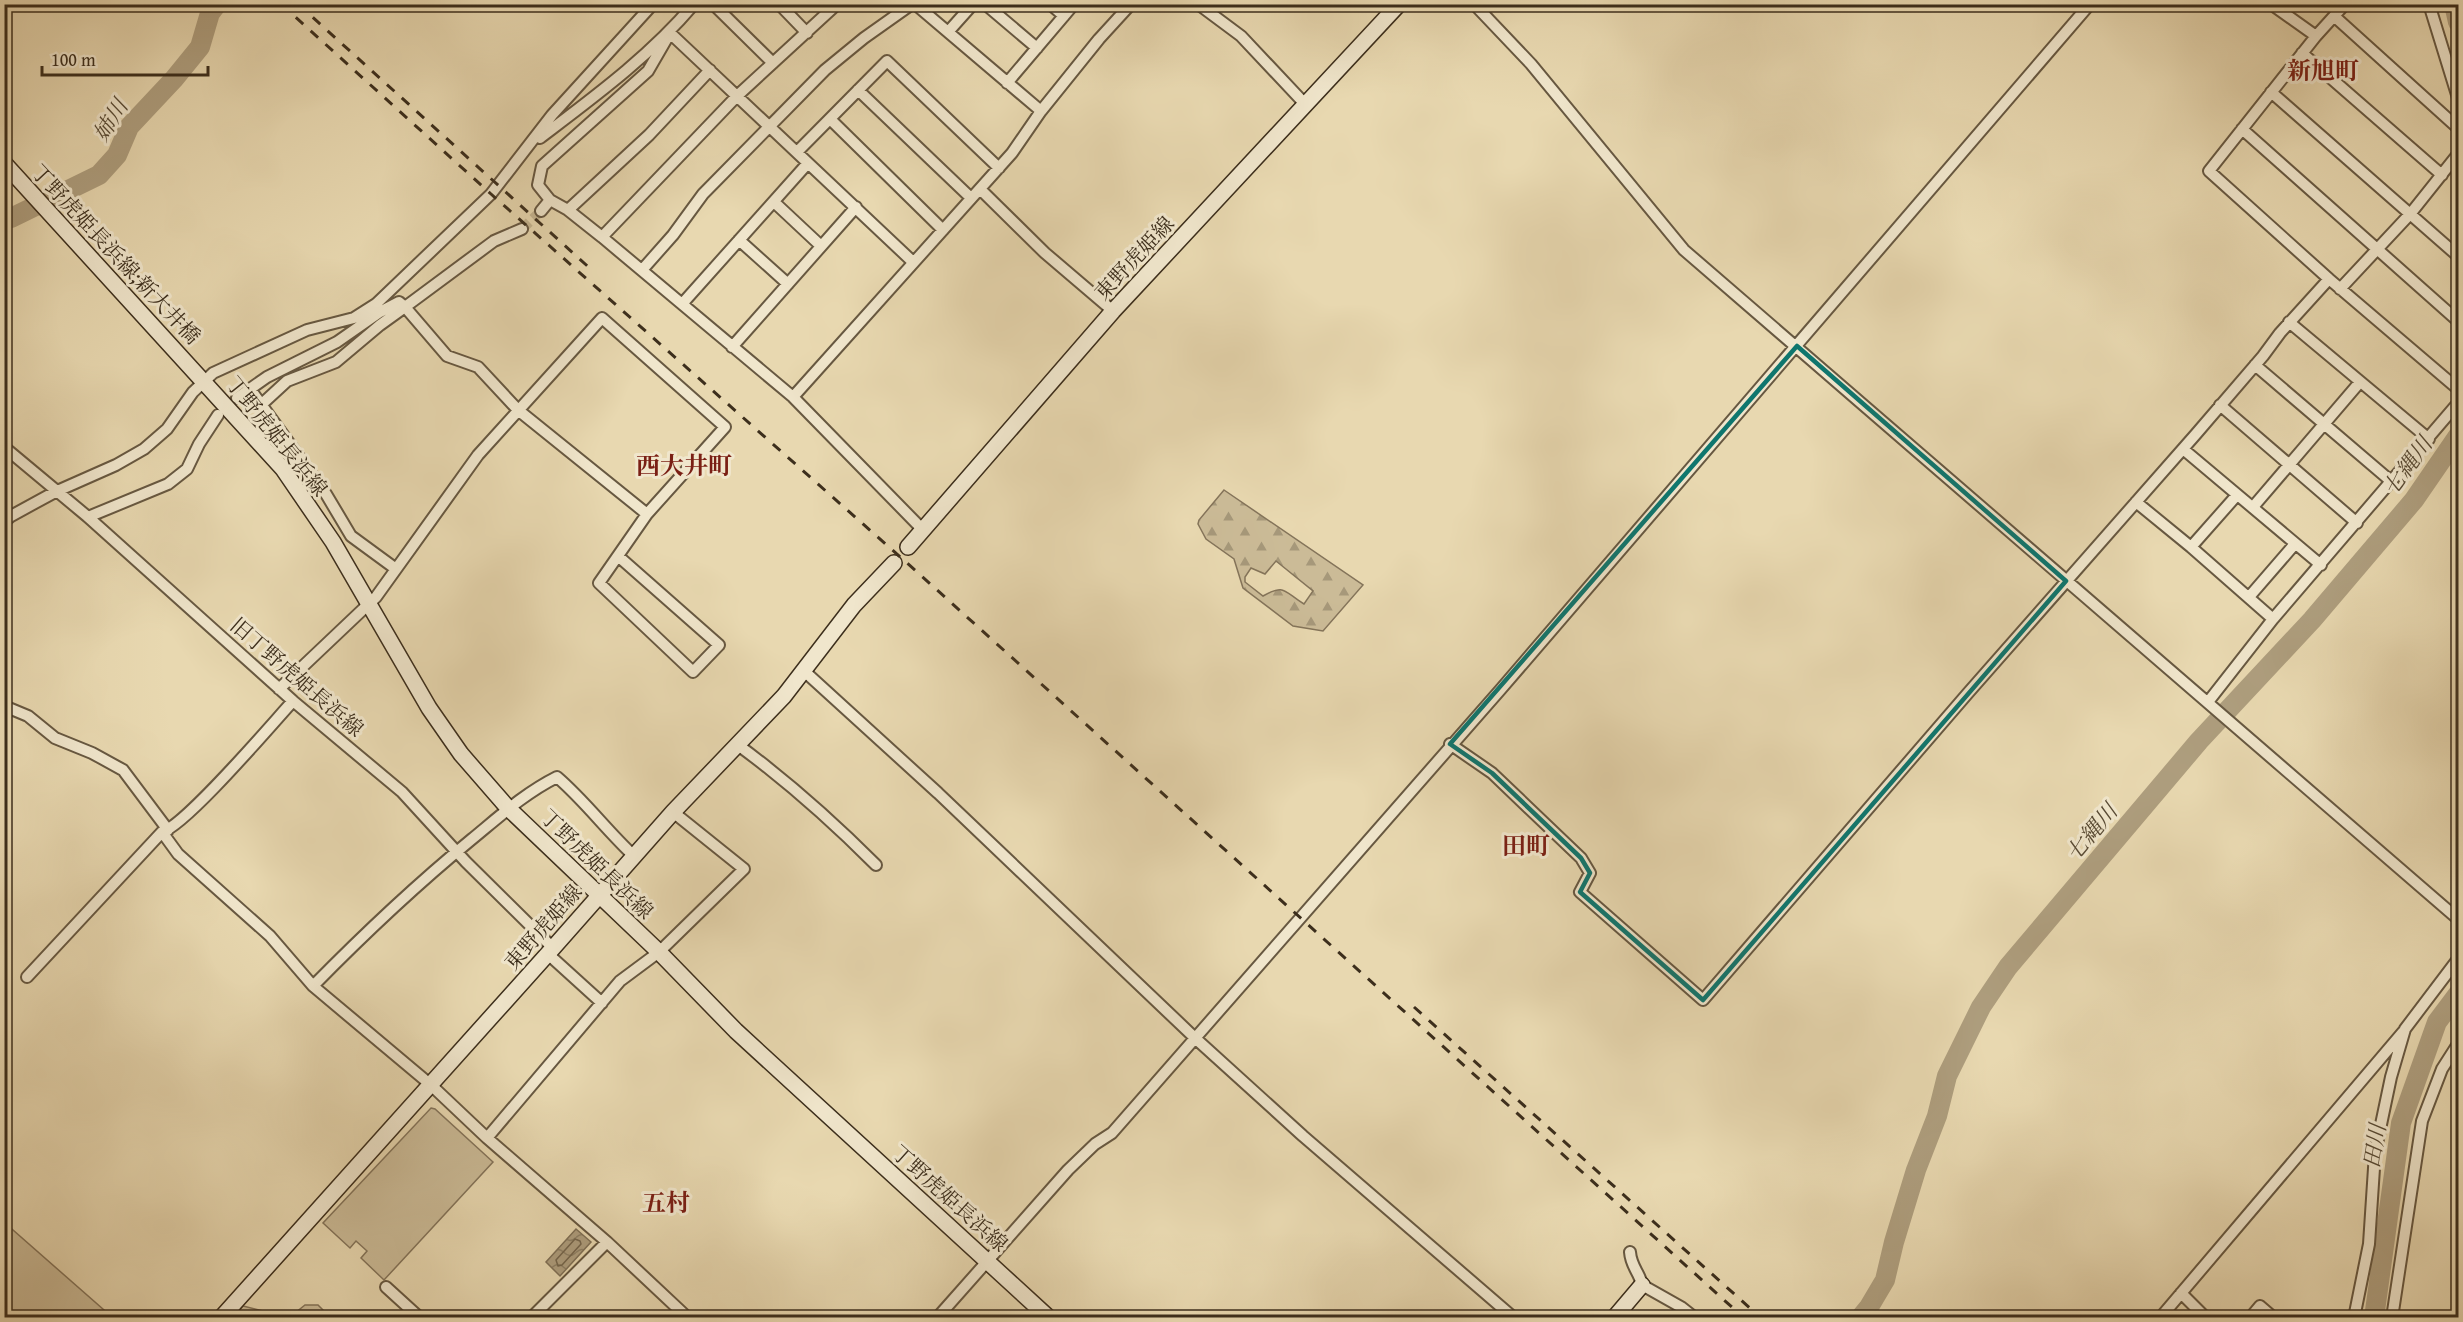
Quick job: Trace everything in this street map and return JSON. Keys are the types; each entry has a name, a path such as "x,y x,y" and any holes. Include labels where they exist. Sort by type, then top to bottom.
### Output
{"main road":[{"name":"東野虎姫線","path":"908,547 1113,311 1399,4"},
{"name":"丁野虎姫長浜線;新大井橋","path":"4,164 201,377"},
{"name":"丁野虎姫長浜線","path":"201,377 283,470 333,542 429,708 461,754 508,808 659,952 736,1031 1049,1317"},
{"name":"東野虎姫線","path":"221,1317 673,812 784,696 854,605 894,563"},
{"path":"1614,1317 1642,1285"}],"street":[{"path":"4,522 10,516 55,492 116,465 144,449 167,429 201,377 307,330 354,318 376,304 491,194 560,107 652,4"},
{"path":"694,4 670,33 648,71 542,166 538,184 550,200 568,210 602,237 793,397 923,530"},
{"path":"713,4 773,63"},
{"path":"779,4 807,33"},
{"path":"602,237 737,96 837,4"},
{"path":"642,270 673,235 703,194 825,70 864,38 913,4 1041,111"},
{"path":"948,33 973,4"},
{"path":"986,4 1037,48"},
{"path":"1050,4 1064,16"},
{"path":"1007,83 1074,4"},
{"path":"793,397 1012,153 1041,111 1099,39 1131,4"},
{"path":"1198,4 1241,36 1305,104"},
{"path":"1474,4 1531,64 1684,249 2458,919"},
{"path":"938,1317 1068,1170 1095,1144 1112,1133 1371,839 1450,744 1501,689 2090,4"},
{"path":"2345,4 2302,53 2209,171 2340,289 2458,389"},
{"path":"2429,4 2458,98"},
{"path":"2278,7 2316,36"},
{"path":"2334,16 2458,128"},
{"path":"527,147 588,102 670,33"},
{"path":"670,33 913,262"},
{"path":"2302,53 2442,175"},
{"path":"797,152 887,61 999,168"},
{"path":"568,210 649,135 710,70"},
{"path":"858,90 971,198"},
{"path":"2271,92 2458,256"},
{"path":"830,119 942,230"},
{"path":"2242,129 2458,321"},
{"path":"2340,289 2411,213 2458,154"},
{"path":"682,304 808,163"},
{"path":"980,189 1046,253 1113,311"},
{"path":"541,211 550,200"},
{"path":"774,202 821,246"},
{"path":"732,346 855,207"},
{"path":"262,404 287,381 336,362 494,241 522,229"},
{"path":"739,240 788,284"},
{"path":"1450,744 1492,773 1581,858 1590,873 1580,892 1703,1000 2255,365 2289,322 2329,279"},
{"path":"237,398 267,377 337,342 380,312 399,302 447,356 478,367 518,410 647,514"},
{"path":"279,689 369,604 478,455 602,318 725,427 647,514 599,583 693,672 718,645 618,556"},
{"path":"2289,322 2429,439"},
{"path":"334,324 337,342"},
{"path":"2255,365 2392,482"},
{"path":"2253,507 2360,382"},
{"path":"250,389 326,494 351,536 396,570"},
{"path":"2209,703 2273,619 2458,403"},
{"path":"2220,405 2357,523"},
{"path":"87,517 168,484 187,469 199,444 218,415"},
{"name":"旧丁野虎姫長浜線","path":"4,447 87,517 279,689 402,792 550,951 602,1003"},
{"path":"2182,449 2253,507 2294,545 2321,565"},
{"path":"2191,546 2237,495"},
{"path":"2136,502 2191,546 2273,619"},
{"path":"2249,597 2294,545"},
{"path":"803,670 938,793 1195,1038 1303,1136 1514,1317"},
{"path":"27,977 165,831 231,769 293,701"},
{"path":"4,706 28,716 55,738 92,753 123,770 178,854 270,936 313,986 431,1085 487,1138 607,1242 688,1317"},
{"path":"738,746 830,820 876,865"},
{"path":"313,986 361,937 456,851 531,790 557,777 581,797 634,856"},
{"path":"487,1138 620,981 659,952 744,869 673,812"},
{"path":"2160,1317 2405,1029 2458,959"},
{"path":"2354,1317 2369,1244 2375,1153 2391,1077 2405,1029"},
{"path":"2392,1317 2422,1121 2442,1069 2458,1044"},
{"path":"531,1317 607,1242"},
{"path":"1630,1252 1632,1267 1641,1276 1642,1285 1682,1307 1695,1317"},
{"path":"386,1287 420,1317"},
{"path":"2181,1293 2206,1317"},
{"path":"2250,1317 2260,1306 2274,1317"}],"highlighted area":[{"path":"1797,346 2066,581 1703,1000 1580,892 1590,873 1581,858 1492,773 1450,744"}],"green space":[{"path":"1224,490 1363,585 1323,631 1293,626 1243,588 1234,559 1206,539 1198,524","holes":["1276,561 1313,591 1304,604 1280,590 1263,596 1245,582 1245,577 1251,568 1265,574"]},
{"path":"431,1108 435,1109 493,1162 384,1280 361,1258 367,1251 356,1241 350,1248 323,1223"},
{"path":"5,1223 112,1317 5,1317"},
{"path":"305,1305 318,1305 330,1317 290,1317"},
{"path":"243,1306 287,1317 233,1317"}],"water":[{"path":"576,1229 591,1242 560,1276 546,1262"}],"waterway":[{"name":"姉川","path":"4,219 11,218 99,175 117,155 129,127 200,47 210,13 217,4"},
{"name":"田川","path":"2454,4 2458,22"},
{"name":"七縄川","path":"1860,1318 1885,1280 1894,1242 1916,1170 1937,1116 1947,1076 1981,1007 2008,967 2199,741 2312,620 2414,500 2458,436"},
{"name":"田川","path":"2374,1318 2401,1123 2437,1022 2458,994"}],"tunnel":[{"path":"522,229 541,211"}],"railway":[{"path":"281,4 491,194 916,571 1744,1318"},
{"path":"298,4 594,272"},
{"path":"1414,1007 1761,1318"}],"district":[{"name":"新旭町","path":"2323,70"},
{"name":"西大井町","path":"684,465"},
{"name":"田町","path":"1526,845"},
{"name":"五村","path":"666,1202"}]}
